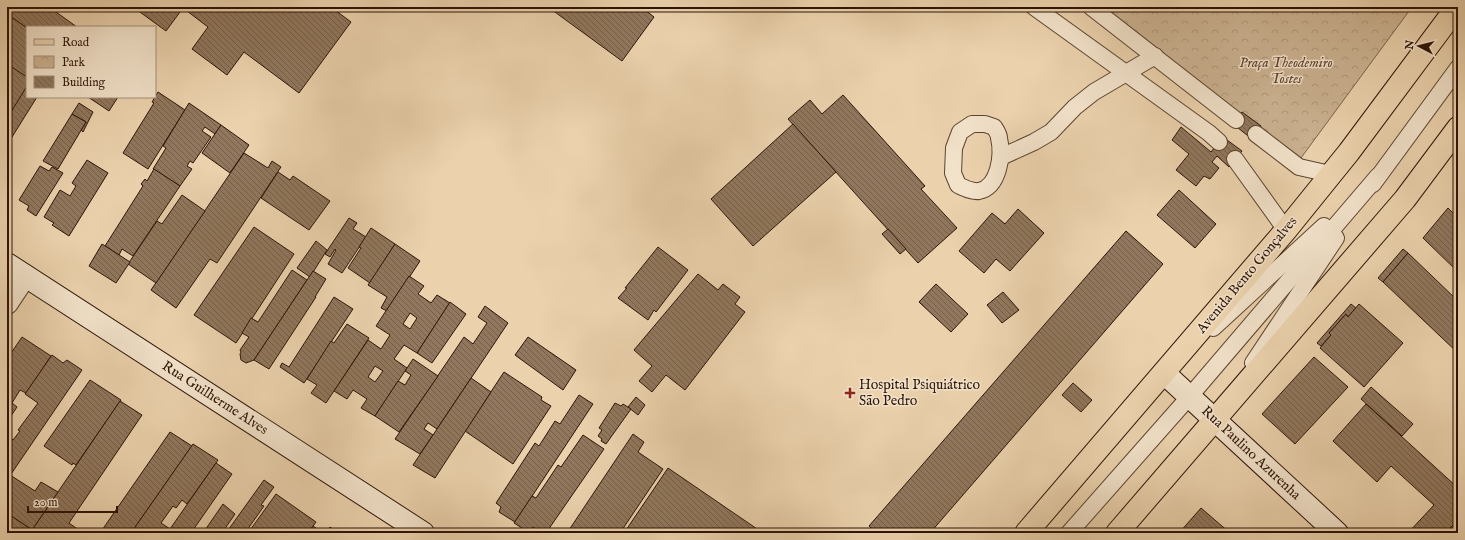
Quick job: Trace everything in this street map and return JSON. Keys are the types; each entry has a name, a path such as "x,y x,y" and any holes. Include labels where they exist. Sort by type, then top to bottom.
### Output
{"main road":[{"name":"Avenida Bento Gonçalves","path":"1026,533 1286,230 1349,152 1457,7"},
{"path":"1117,533 1404,199 1458,128"},
{"name":"Rua Guilherme Alves","path":"7,264 423,533"},
{"path":"7,303 25,276"},
{"name":"Rua Paulino Azurenha","path":"1164,373 1337,533"}],"lane":[{"path":"1034,7 1214,138 1231,116 1092,7"},
{"path":"1000,157 1034,142 1051,132 1075,107 1094,92 1154,56"},
{"path":"1215,419 1378,176 1458,68"},
{"path":"1256,134 1299,168 1330,174"},
{"path":"1235,159 1286,230"},
{"path":"1164,373 1378,176"},
{"path":"1069,533 1190,396 1378,176"}],"green space":[{"name":"Praça Theodemiro Tostes","path":"1099,7 1412,7 1298,162"}],"building":[{"path":"7,7 49,7 76,26 26,26 26,27 7,14"},
{"path":"133,7 331,7 351,22 299,93 244,52 227,75 192,49 208,27 183,8 166,31"},
{"path":"548,7 641,7 654,17 622,61"},
{"path":"7,14 26,27 26,98 36,98 7,145"},
{"path":"7,64 26,76 26,88 11,112 8,110 7,111"},
{"path":"158,92 185,110 148,169 123,153 154,103 152,102 156,98"},
{"path":"843,95 925,186 921,189 957,228 918,263 788,119 810,100 822,114"},
{"path":"90,98 117,98 109,111"},
{"path":"79,103 93,112 83,132 81,130 86,122 72,114"},
{"path":"189,103 221,125 215,134 205,127 202,131 211,137 193,163 190,161 187,166 192,169 180,186 153,169 166,148 163,146"},
{"path":"1242,112 1261,126 1252,139 1233,124"},
{"path":"72,114 86,122 58,169 43,161"},
{"path":"793,124 836,172 753,246 711,199"},
{"path":"221,125 249,145 230,173 202,153"},
{"path":"1181,127 1211,152 1223,137 1242,151 1229,167 1217,156 1212,162 1219,168 1210,179 1204,176 1196,186 1176,170 1189,154 1172,140"},
{"path":"244,153 268,168 272,161 281,167 217,263 210,259 176,308 151,290"},
{"path":"87,160 108,173 69,236 52,225 54,223 44,217 60,190 70,196 76,186 72,183"},
{"path":"40,166 49,171 52,167 63,173 36,216 27,210 29,206 19,200"},
{"path":"154,169 180,186 133,256 122,249 119,255 105,246 143,186 141,184 145,179 147,181"},
{"path":"278,172 290,180 293,176 330,201 309,230 261,198"},
{"path":"1179,190 1216,224 1195,248 1157,215"},
{"path":"182,195 205,211 156,283 128,264 157,221 162,224"},
{"path":"1448,208 1458,218 1458,272 1423,238"},
{"path":"1018,209 1044,233 1010,271 996,259 984,273 959,251 992,213 1005,224"},
{"path":"349,218 357,223 353,229 366,237 342,273 328,264 336,250 335,249 330,257 325,254"},
{"path":"254,227 294,254 236,343 194,315"},
{"path":"371,228 395,244 370,283 348,268 361,248 359,247"},
{"path":"888,229 906,249 900,254 882,234"},
{"path":"1126,231 1163,264 930,533 877,533 869,526"},
{"path":"316,241 327,250 310,277 297,268"},
{"path":"102,244 130,262 116,283 89,266"},
{"path":"395,244 420,261 387,311 381,308 387,297 368,285"},
{"path":"658,247 688,270 656,312 654,310 648,320 618,298"},
{"path":"1403,249 1408,253 1383,282 1378,278"},
{"path":"1408,253 1458,301 1458,353 1383,282"},
{"path":"292,270 307,280 254,360 246,363 241,360 240,350 249,337 242,333 251,318 258,322"},
{"path":"313,271 326,279 269,369 254,360"},
{"path":"698,274 718,290 723,284 740,297 735,304 745,312 685,390 666,375 652,392 639,381 652,366 634,350"},
{"path":"409,276 424,286 418,294 431,303 437,295 450,303 417,353 404,345 394,359 407,368 375,416 361,408 367,399 353,390 347,399 334,391 368,340 381,349 390,335 376,326","holes":["410,313 417,318 410,329 403,324","375,366 383,371 375,382 368,377"]},
{"path":"936,284 968,314 951,332 919,302"},
{"path":"1003,292 1019,310 1002,323 987,305"},
{"path":"334,297 353,309 304,383 280,367 282,363 289,367"},
{"path":"450,302 466,314 432,363 417,353"},
{"path":"1351,304 1356,308 1348,317 1346,314 1329,333 1331,335 1321,346 1317,343"},
{"path":"1359,304 1403,343 1364,387 1320,348 1331,335 1329,333 1346,314 1348,317"},
{"path":"485,306 508,323 437,429 428,423 424,429 433,435 420,454 395,439 464,337 473,344 487,323 478,317"},
{"path":"347,324 369,338 326,403 311,393 317,385 307,379 331,341 334,343"},
{"path":"22,337 51,356 26,393 20,390 12,403 17,407 7,422 7,359"},
{"path":"528,337 576,370 563,390 515,355"},
{"path":"52,355 63,363 67,360 82,370 7,480 7,436 13,440 20,431 18,430 38,403 25,394"},
{"path":"1314,357 1348,387 1295,444 1262,414"},
{"path":"413,359 438,376 399,432 375,416 398,381 405,385 411,375 405,371"},
{"path":"504,372 542,397 541,400 551,406 513,464 465,431"},
{"path":"471,378 491,392 435,478 413,465"},
{"path":"90,380 121,400 76,465 73,463 72,465 44,446"},
{"path":"1073,383 1092,400 1081,412 1062,395"},
{"path":"1371,387 1413,424 1402,436 1361,399"},
{"path":"579,395 593,404 515,522 499,512 501,507 496,503 535,443 539,446 555,421 560,424"},
{"path":"636,397 645,405 638,415 628,407"},
{"path":"120,401 142,415 69,523 83,533 37,533 32,530"},
{"path":"615,403 621,406 623,404 631,409 606,444 601,441 602,439 598,436 602,430 599,428"},
{"path":"1366,404 1458,488 1458,520 1445,533 1408,533 1434,505 1391,466 1377,482 1333,441"},
{"path":"170,432 192,446 131,533 100,533"},
{"path":"633,434 644,442 638,452 663,469 620,533 567,533"},
{"path":"583,435 604,449 546,533 542,533 533,527 530,533 514,523 532,496 536,498 558,465 561,467"},
{"path":"193,444 218,460 216,463 187,504 182,500 176,508 173,506 161,523 170,529 167,533 131,533"},
{"path":"216,463 232,474 191,533 171,533 169,531 170,529"},
{"path":"668,468 763,533 624,533"},
{"path":"10,475 35,491 41,482 58,492 32,530 7,513 7,480"},
{"path":"264,480 274,487 261,505 264,506 245,533 226,533"},
{"path":"276,494 316,522 308,533 248,533"},
{"path":"223,504 235,514 222,533 203,533"},
{"path":"1201,508 1230,533 1179,533"},
{"path":"7,513 37,533 8,533 11,529 7,527"},
{"path":"1458,520 1458,533 1445,533"},
{"path":"313,526 323,533 308,533"},
{"path":"330,527 338,533 326,533"}],"place":[{"name":"Hospital Psiquiátrico São Pedro","path":"850,393"}]}
